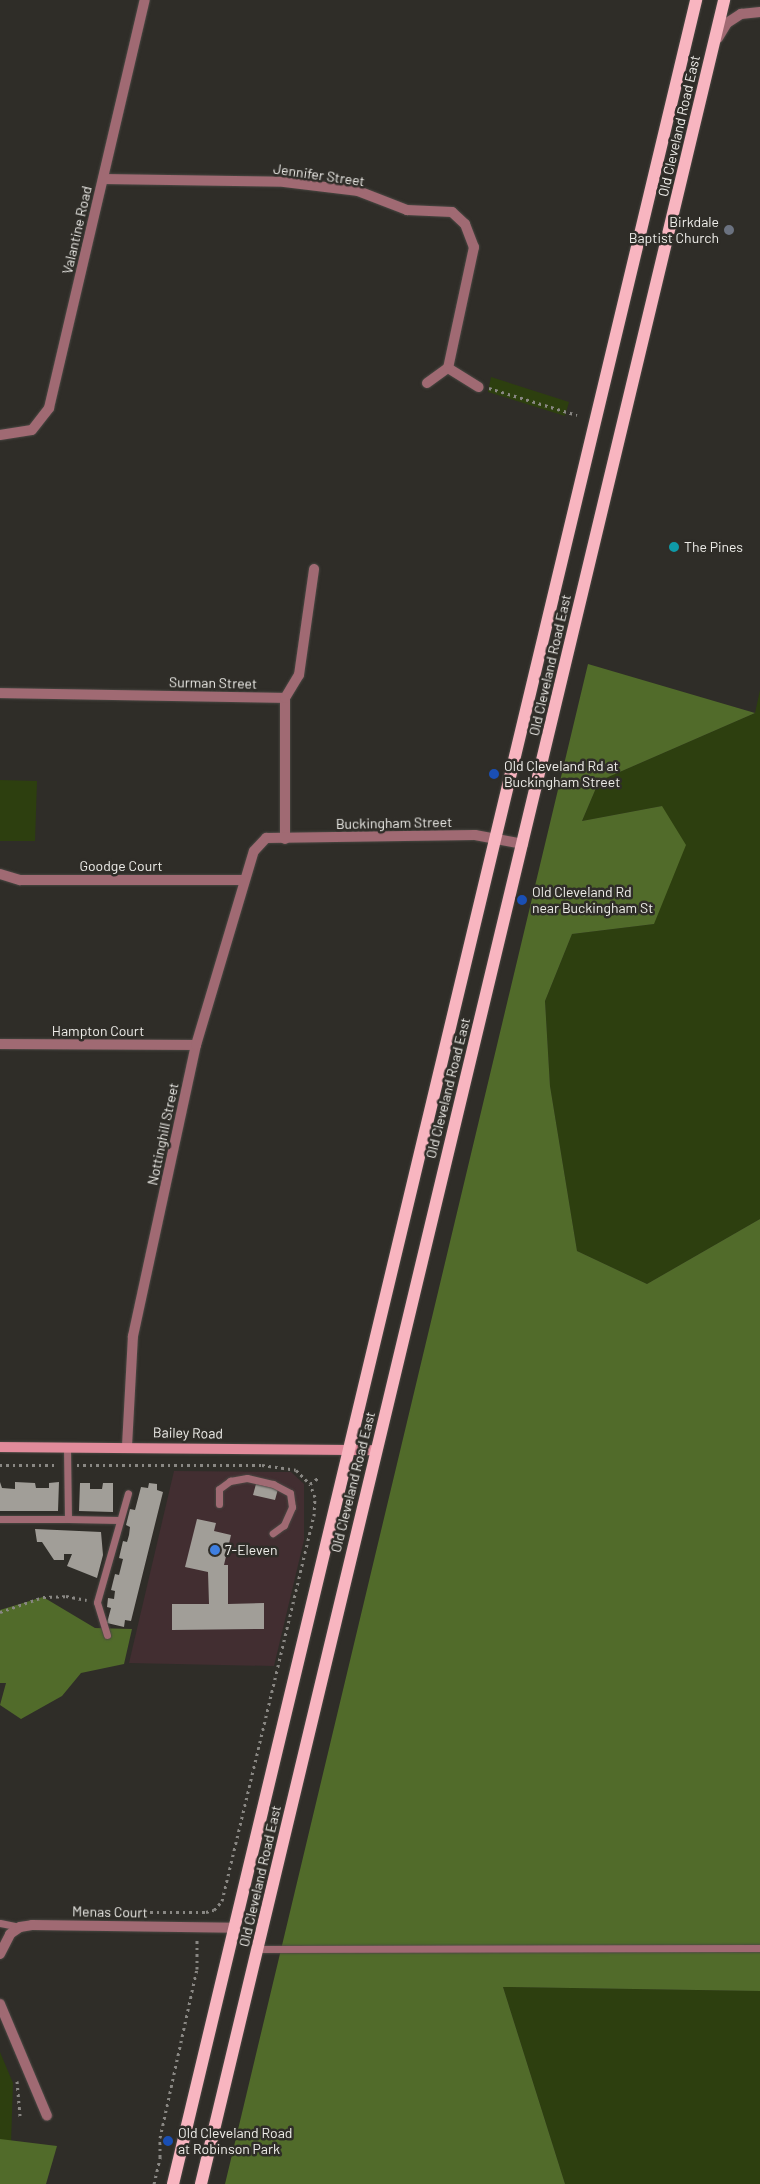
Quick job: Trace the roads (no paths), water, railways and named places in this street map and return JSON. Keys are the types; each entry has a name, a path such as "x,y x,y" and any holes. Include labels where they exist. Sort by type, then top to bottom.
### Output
{"main road":[{"name":"Old Cleveland Road East","path":"173,2184 696,0"},
{"name":"Old Cleveland Road East","path":"202,2184 724,0"}],"street":[{"name":"Valantine Road","path":"0,436 32,430 49,408 145,0"},
{"path":"714,45 727,23 741,14 760,12"},
{"name":"Jennifer Street","path":"103,179 284,182 358,191 407,210 452,212 465,224 474,247 448,368"},
{"path":"428,383 448,368 478,387"},
{"path":"285,839 285,698 299,675 314,569"},
{"name":"Surman Street","path":"0,693 285,698"},
{"name":"Buckingham Street","path":"266,838 475,835 523,844"},
{"name":"Nottinghill Street","path":"127,1446 133,1336 196,1045 243,880 254,850 266,838"},
{"name":"Goodge Court","path":"0,874 20,880 243,880"},
{"name":"Hampton Court","path":"0,1044 196,1045"},
{"name":"Bailey Road","path":"0,1447 127,1446 376,1450"},
{"path":"0,1954 10,1934 20,1927"},
{"name":"Menas Court","path":"20,1927 235,1928"},
{"path":"0,2004 47,2116"}],"lane":[{"path":"67,1446 68,1519"},
{"path":"219,1504 219,1489 230,1481 247,1478 273,1484 290,1493 292,1507 284,1525 273,1533"},
{"path":"107,1635 97,1602 128,1493"},
{"path":"0,1519 119,1520"},
{"path":"0,1923 20,1927"},
{"path":"258,1949 760,1948"}],"place":[{"name":"Birkdale Baptist Church","path":"729,230"},
{"name":"The Pines","path":"674,547"},
{"name":"Old Cleveland Rd at Buckingham Street","path":"494,774"},
{"name":"Old Cleveland Rd near Buckingham St","path":"522,900"},
{"name":"7-Eleven","path":"215,1550"},
{"name":"Old Cleveland Road at Robinson Park","path":"168,2141"}]}
